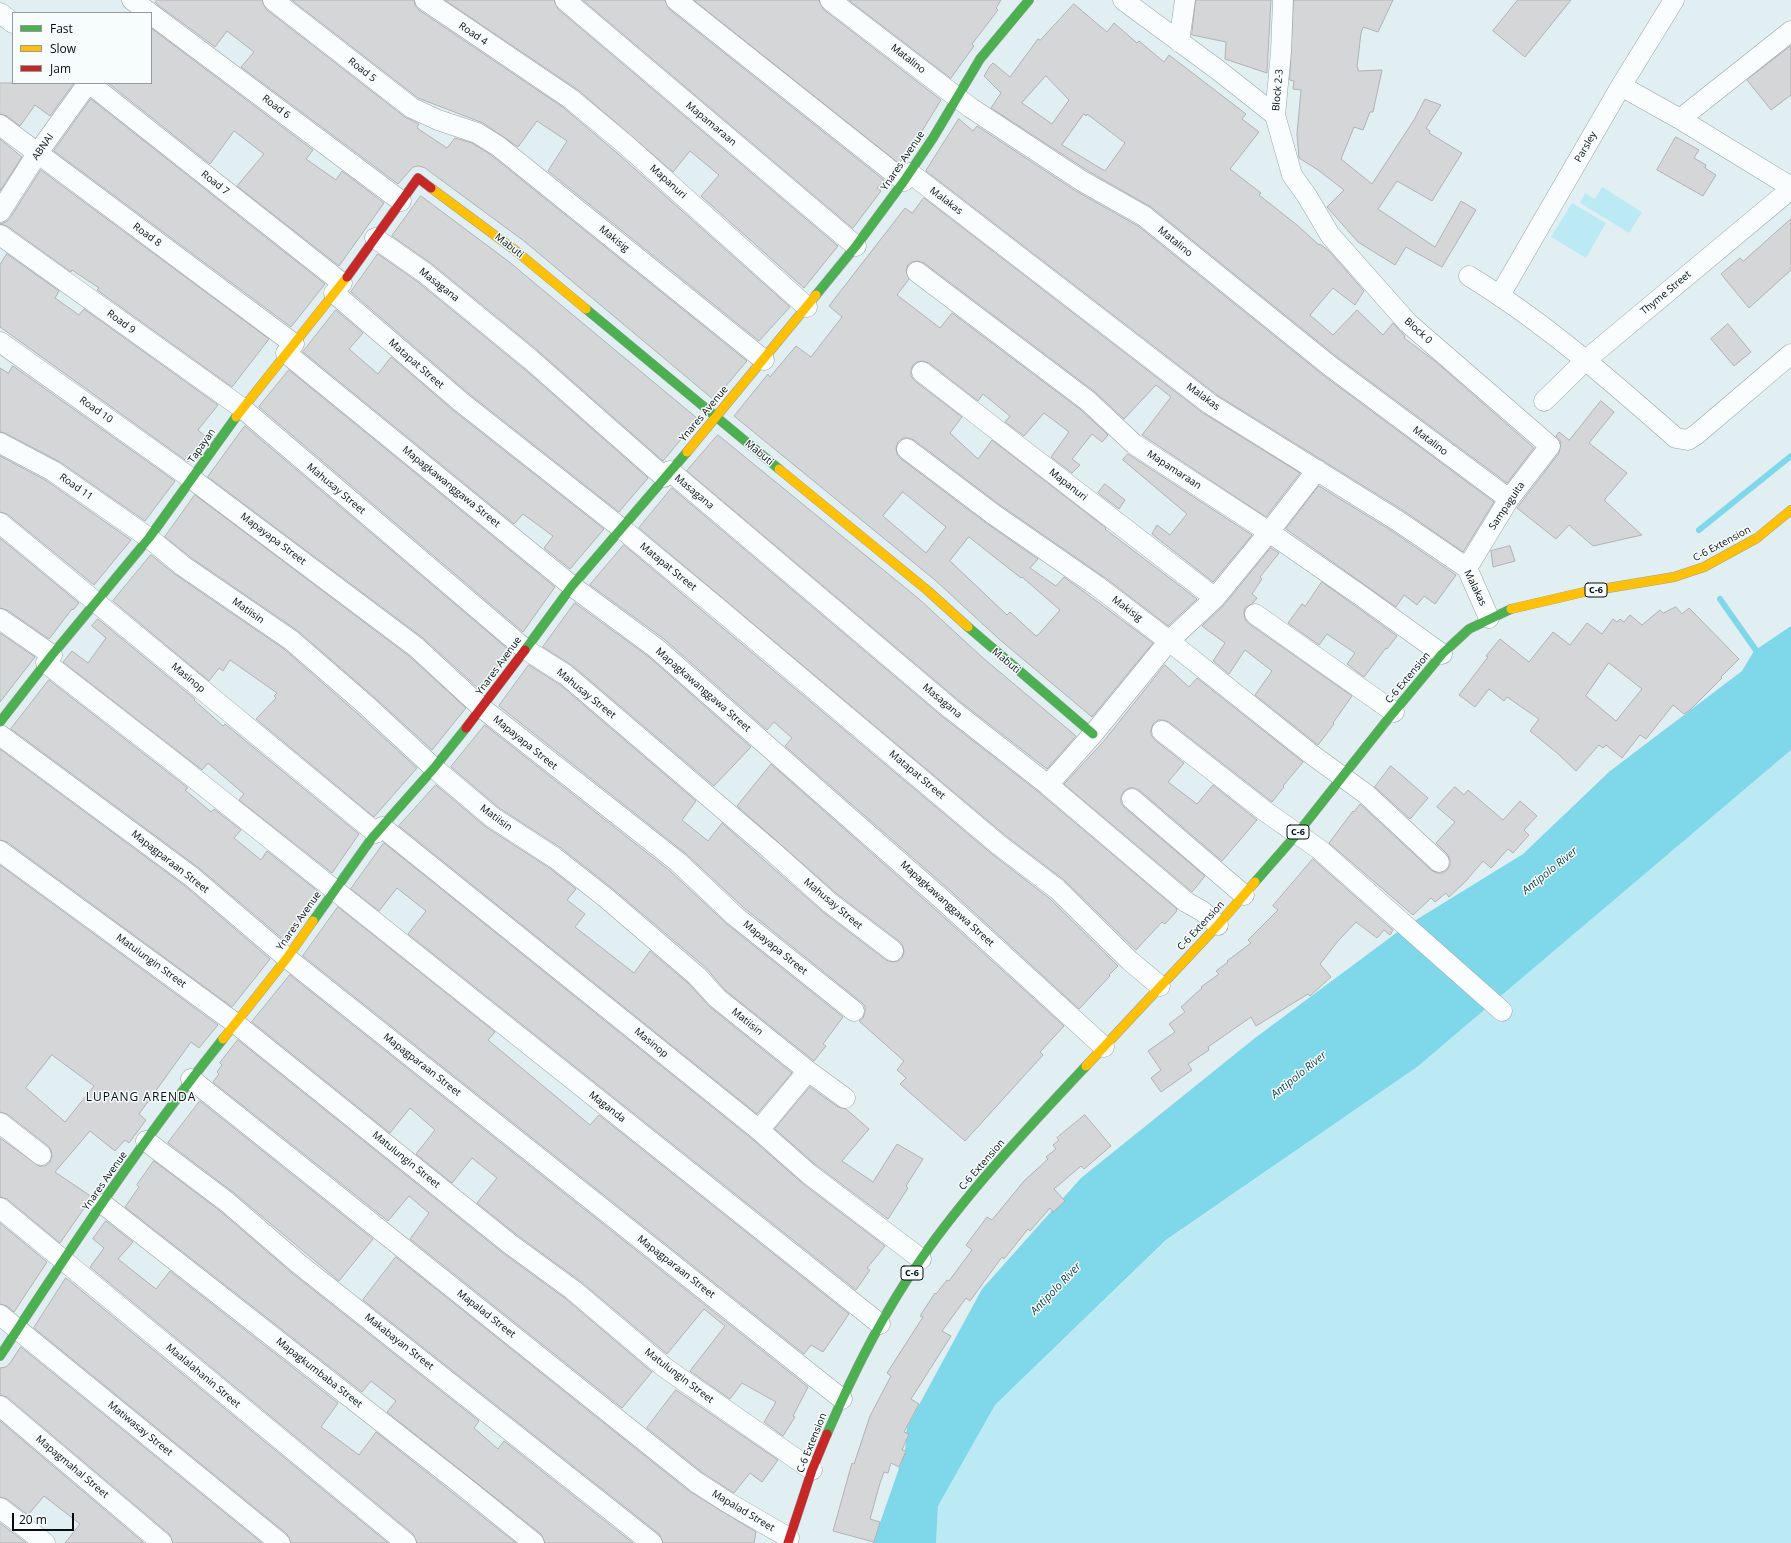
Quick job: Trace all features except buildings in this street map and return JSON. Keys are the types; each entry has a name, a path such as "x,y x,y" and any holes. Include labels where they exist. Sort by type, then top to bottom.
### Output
{"street":[{"name":"Road 5","path":"273,0 412,108 438,120 459,126"},
{"name":"Road 4","path":"426,0 522,66"},
{"name":"Malakas","path":"676,0 907,177 1210,404 1398,520 1467,568 1489,618"},
{"name":"Matalino","path":"830,0 971,108 1082,181 1144,216 1330,366 1509,499"},
{"name":"Ynares Avenue","path":"0,1356 63,1260 146,1141 191,1079 287,958 334,890 379,830 434,768 482,708 572,586 716,418 856,246 907,177 958,97 980,59 1029,0"},
{"path":"1123,0 1275,115"},
{"path":"1179,42 1185,0"},
{"name":"Block 2-3","path":"1283,0 1281,52 1275,115 1292,175 1307,196"},
{"name":"Parsley","path":"1500,295 1621,86 1674,0"},
{"name":"Mapamaraan","path":"566,1 856,246"},
{"path":"0,13 12,23"},
{"name":"Road 6","path":"152,14 401,201"},
{"path":"1680,119 1791,31"},
{"name":"Mapanuri","path":"522,66 571,99 619,139 807,307"},
{"name":"ABNAI","path":"0,212 37,154 87,84"},
{"name":"Road 7","path":"89,84 338,288"},
{"path":"1621,86 1680,119 1791,188"},
{"name":"Road 8","path":"0,126 290,348"},
{"name":"Makisig","path":"459,126 477,133 498,146 764,360"},
{"name":"Tapayan","path":"0,724 49,659 149,538 242,408 338,288 418,178"},
{"name":"Mabuti","path":"418,178 516,251 716,418 927,590 991,648 1093,734"},
{"name":"Thyme Street","path":"1544,401 1586,360 1791,188"},
{"name":"Block 0","path":"1307,196 1330,235 1408,323 1550,446"},
{"name":"Road 9","path":"0,235 242,408"},
{"name":"Masagana","path":"375,238 425,273 951,709 1048,785 1186,902 1202,910 1218,925"},
{"name":"Mapamaraan","path":"916,272 1088,401 1134,444 1270,532 1442,654"},
{"path":"1469,276 1500,295 1586,360 1676,438 1688,440 1697,434 1791,354"},
{"name":"Matapat Street","path":"338,288 461,402 621,528 1001,846 1057,889 1130,961 1160,986"},
{"name":"Road 10","path":"0,342 192,479"},
{"name":"Mapagkawanggawa Street","path":"290,348 572,586 656,648 945,902 1104,1047"},
{"name":"Mapanuri","path":"922,372 1215,598"},
{"name":"Mahusay Street","path":"242,408 525,649 566,676 771,850 830,903 893,951"},
{"name":"Road 11","path":"0,443 53,471 149,538"},
{"name":"Sampaguita","path":"1467,568 1509,499 1550,446"},
{"name":"Makisig","path":"907,449 993,514 1097,586 1169,641 1342,777 1366,794 1439,862"},
{"path":"1048,785 1093,734 1169,641 1215,598 1270,532 1317,470"},
{"name":"Mapayapa Street","path":"192,479 416,647 482,708 678,862 735,916 854,1011"},
{"name":"C-6 Extension","path":"789,1540 812,1470 842,1399 880,1324 921,1259 973,1191 1160,986 1218,925 1297,834 1442,654 1469,629 1489,618 1516,607 1584,592 1674,577 1704,567 1756,538 1791,510"},
{"name":"Masinop","path":"0,523 96,603 379,830 759,1130 809,1174 921,1259"},
{"name":"Matiisin","path":"149,538 183,566 291,640 366,705 434,768 492,817 555,858 606,898 697,976 717,998 808,1071 845,1098"},
{"path":"1255,614 1394,712"},
{"path":"0,619 181,768 334,890"},
{"name":"Mapagparaan Street","path":"0,724 192,877 287,958 842,1399"},
{"path":"1162,731 1266,812 1319,849 1502,1011"},
{"path":"1132,799 1244,895"},
{"name":"Matulungin Street","path":"0,851 235,1023 510,1244 573,1290 664,1367 812,1470"},
{"name":"Maganda","path":"334,890 880,1324"},
{"path":"759,1130 808,1071"},
{"name":"Mapalad Street","path":"191,1079 696,1482 789,1540"},
{"path":"0,1123 41,1155"},
{"name":"Makabayan Street","path":"146,1141 227,1202 299,1264 652,1543"},
{"name":"Mapagkumbaba Street","path":"103,1204 534,1543"},
{"name":"Maalalahanin Street","path":"0,1208 406,1543"},
{"name":"Matiwasay Street","path":"0,1315 280,1543"},
{"name":"Mapagmahal Street","path":"0,1406 162,1543"},
{"path":"0,1508 45,1543"}],"shaded area":[{"path":"1602,187 1642,212 1629,233 1580,203 1585,193 1595,199"},
{"path":"1572,203 1606,223 1586,258 1551,237"},
{"path":"1791,750 1791,1543 936,1543 938,1506 995,1405 1167,1240 1417,1067"}],"water":[{"name":"Antipolo River","path":"1791,626 1791,750 1417,1067 1166,1240 995,1405 938,1506 936,1543 873,1543 905,1451 907,1427 982,1289 1081,1178 1255,1038 1403,928 1523,854 1610,771 1742,671 1754,651"}],"waterway":[{"path":"1699,530 1791,456"},
{"path":"1720,599 1760,656"}],"traffic: fast":[{"path":"816,295 856,246 904,181 933,138 980,59 1029,0"},
{"path":"586,309 779,469"},
{"path":"0,722 52,655 149,538 236,417"},
{"path":"525,650 572,586 687,452"},
{"path":"1255,882 1297,834 1388,719 1442,654 1469,629 1511,609"},
{"path":"968,627 1093,734"},
{"path":"313,921 372,838 434,768 466,728"},
{"path":"0,1356 80,1235 136,1155 223,1039"},
{"path":"827,1434 847,1389 881,1322 939,1233 1021,1136 1086,1066"}],"traffic: slow":[{"path":"431,188 516,251 586,309"},
{"path":"236,417 347,277"},
{"path":"687,452 816,295"},
{"path":"779,469 927,590 968,627"},
{"path":"1511,609 1584,592 1674,577 1704,567 1757,538 1791,510"},
{"path":"1086,1066 1218,925 1255,882"},
{"path":"223,1039 287,958 313,921"}],"traffic: jam":[{"path":"347,277 418,178 431,188"},
{"path":"466,728 525,650"},
{"path":"788,1543 812,1470 827,1434"}],"district":[{"name":"LUPANG ARENDA","path":"141,1098"}]}
